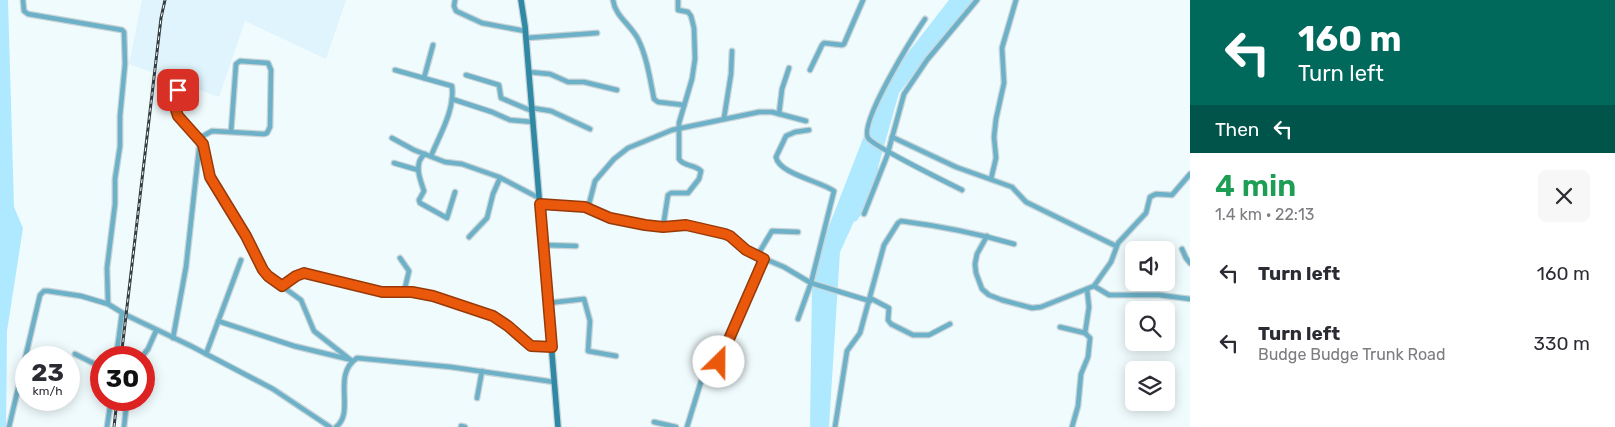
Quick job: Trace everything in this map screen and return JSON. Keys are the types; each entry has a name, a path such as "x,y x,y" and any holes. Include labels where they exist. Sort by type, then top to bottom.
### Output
{"main road":[{"path":"521,0 529,72 558,427"}],"street":[{"path":"23,0 24,11 28,14 122,30 124,32 125,64 120,116 120,146 115,179 115,204 108,268 108,304"},
{"path":"455,0 456,12 476,22 525,30"},
{"path":"613,0 615,11 635,34 641,45 654,99 658,102 684,105"},
{"path":"663,227 668,195 671,193 688,193 699,179 701,171 698,168 680,162 679,128 694,65 694,28 690,13 680,11 677,8 678,0"},
{"path":"810,70 822,45 844,44 863,0"},
{"path":"864,214 887,151 901,101 907,87 977,0"},
{"path":"991,179 996,158 994,137 996,119 1004,83 1002,48 1016,0"},
{"path":"925,19 882,92 873,111 868,131 869,139 887,151 962,190"},
{"path":"526,38 597,33"},
{"path":"424,78 433,45"},
{"path":"724,118 731,74 732,51"},
{"path":"173,338 186,267 200,140 212,131 264,134 268,131 270,122 271,70 268,63 240,61 236,64 231,132"},
{"path":"779,114 782,89 789,68"},
{"path":"395,70 451,84 452,99 450,108 431,156"},
{"path":"529,72 550,74 568,82 584,82 617,90"},
{"path":"466,75 499,85 501,98 532,109 551,111 590,129"},
{"path":"178,90 176,110 178,116 200,140 205,149 212,182 246,236 263,270 268,276 301,300 314,331 351,360"},
{"path":"452,99 499,114 510,120 533,122"},
{"path":"588,208 595,181 614,159 628,148 661,133 759,112 779,114 806,121"},
{"path":"798,319 812,283 834,191 797,175 780,164 776,156 786,136 794,132 809,130"},
{"path":"892,136 956,167 1015,189 1026,202 1116,246"},
{"path":"392,138 414,150 446,162 462,164 500,178 540,201 588,208 610,218 645,225 663,227 686,225 725,234 746,250 812,283 870,300 889,308 888,320 891,324 913,335 929,335 950,324"},
{"path":"425,154 420,161 418,170 424,191 419,200 421,204 445,218 448,217 455,192"},
{"path":"394,163 418,170"},
{"path":"987,236 977,254 975,270 982,289 989,295 1036,308 1048,306 1094,286 1111,262 1116,246 1146,213 1148,200 1153,194 1170,196 1190,174"},
{"path":"468,237 486,218 500,178"},
{"path":"835,427 846,351 860,333 884,245 899,222 950,228 1014,244"},
{"path":"757,256 772,231 798,232"},
{"path":"543,244 576,246"},
{"path":"1182,249 1190,263"},
{"path":"400,258 409,271 404,292"},
{"path":"687,427 703,375 716,367 764,259"},
{"path":"206,354 240,260"},
{"path":"282,286 304,273 382,292 404,292 433,296 493,316 531,346 552,347"},
{"path":"1094,286 1109,295 1159,295 1190,299"},
{"path":"1085,333 1090,307 1087,289"},
{"path":"9,427 42,293 48,291 65,293 108,304 156,331 274,389 330,427"},
{"path":"548,303 584,299 590,321 588,351 616,356"},
{"path":"118,346 122,313"},
{"path":"218,321 294,346 339,358 351,360 361,358 482,371 554,382"},
{"path":"1060,327 1089,334 1091,342 1088,357 1081,374 1078,406 1072,427"},
{"path":"149,346 156,331"},
{"path":"336,427 344,414 344,380 351,360"},
{"path":"477,398 482,371"},
{"path":"107,427 109,411"},
{"path":"124,427 126,411"},
{"path":"317,427 320,421"},
{"path":"654,422 676,427"}],"shaded area":[{"path":"142,0 346,0 326,59 245,21 219,97 129,64"}],"water":[{"path":"0,0 8,0 14,207 23,228 7,331 6,427 0,427"},
{"path":"949,0 973,0 899,93 877,171 840,252 829,427 810,427 812,284 822,244 883,87"}],"waterway":[{"path":"854,217 871,191 874,170"}],"railway":[{"path":"122,346 161,18 165,0"},
{"path":"114,427 116,411"}],"route":[{"path":"178,90 176,110 178,116 203,144 212,182 230,208 263,270 282,286 304,273 382,292 412,292 433,296 493,316 531,346 552,347 540,204 585,207 610,218 645,225 663,227 686,225 725,234 746,250 764,259 719,362"}]}
